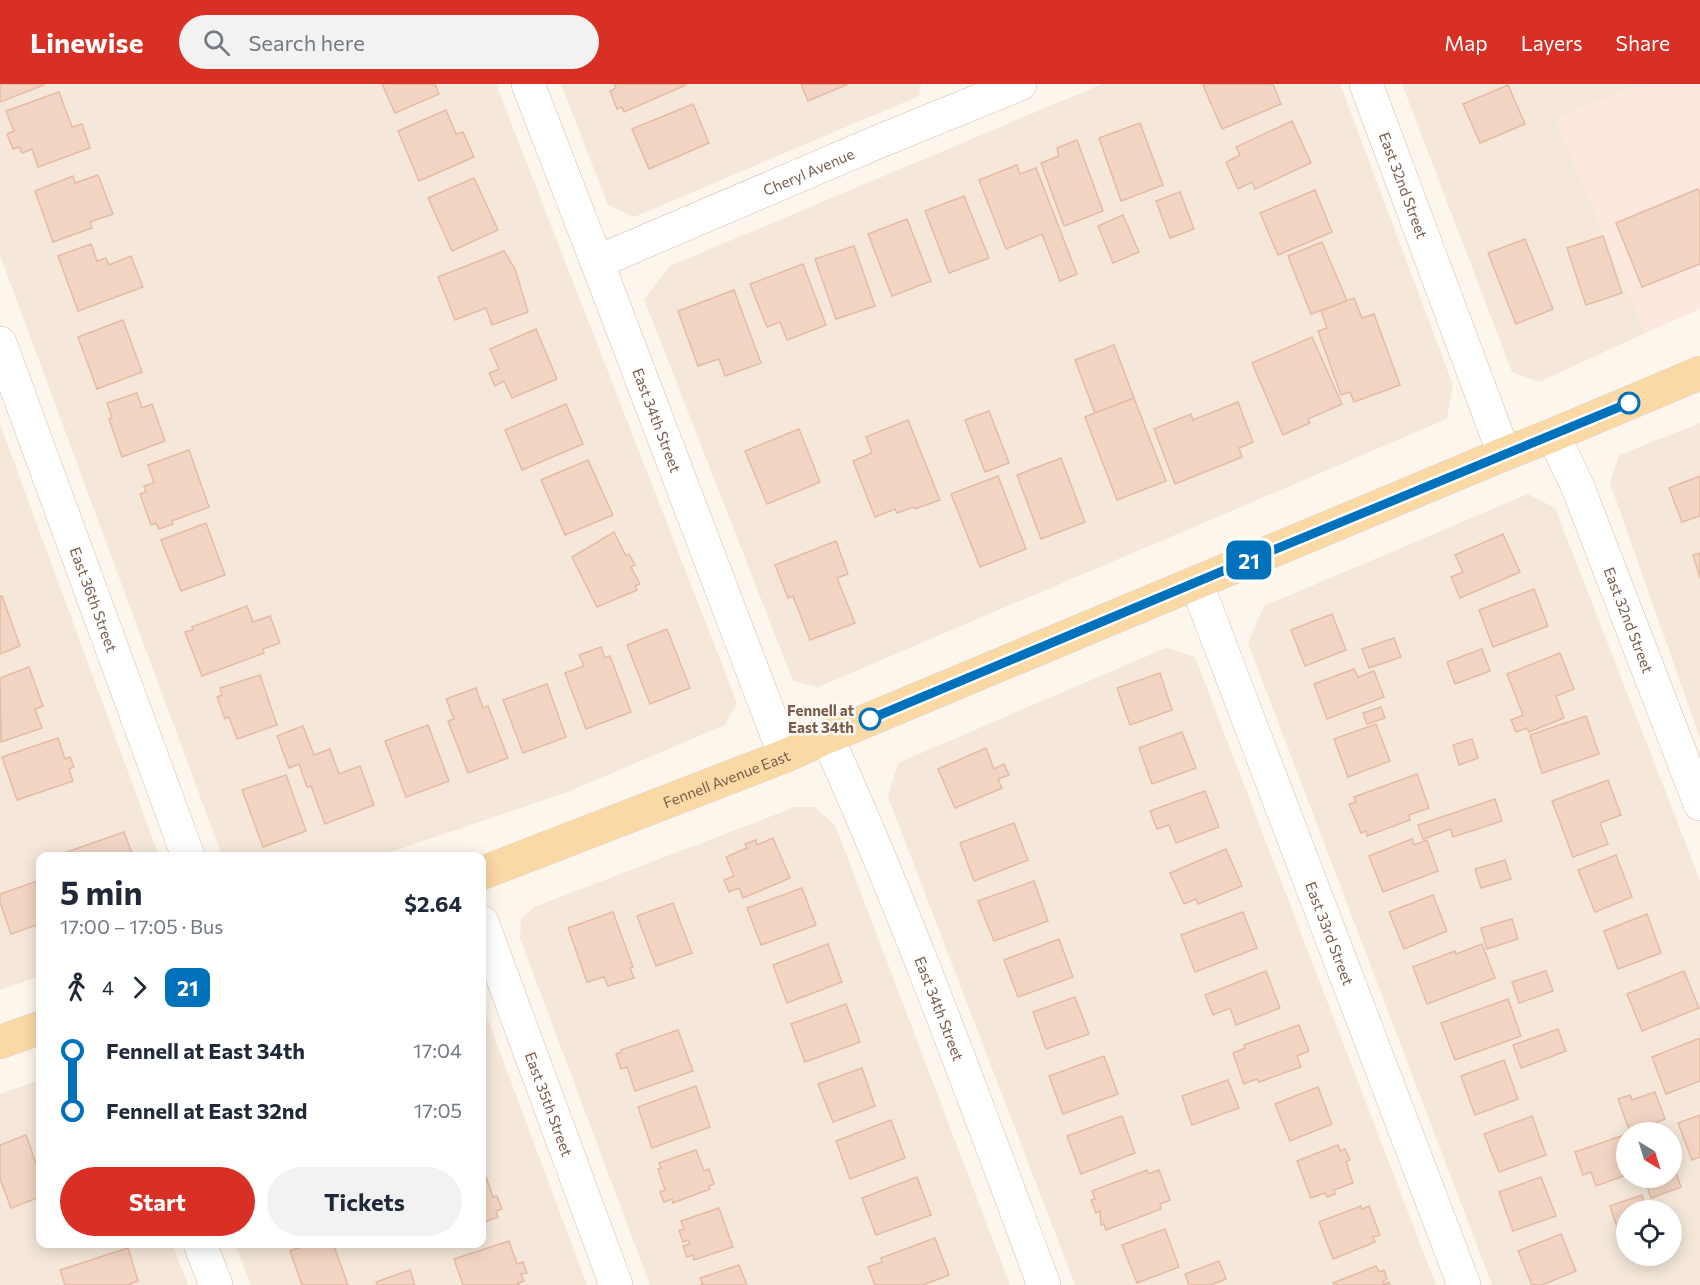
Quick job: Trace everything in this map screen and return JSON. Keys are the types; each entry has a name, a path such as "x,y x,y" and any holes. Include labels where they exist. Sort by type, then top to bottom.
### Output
{"main road":[{"name":"Fennell Avenue East","path":"486,871 786,756 1196,582 1700,373"},
{"path":"0,1042 36,1029"}],"street":[{"name":"East 34th Street","path":"528,84 786,756"},
{"name":"Cheryl Avenue","path":"597,262 880,141 966,94 1020,84"},
{"name":"East 32nd Street","path":"1366,84 1504,454"},
{"name":"East 36th Street","path":"0,343 187,852"},
{"name":"East 32nd Street","path":"1552,435 1577,485 1700,804"},
{"name":"East 33rd Street","path":"1196,582 1464,1285"},
{"name":"East 34th Street","path":"827,737 928,978 1044,1285"},
{"name":"East 35th Street","path":"486,933 616,1285"},
{"path":"202,1248 216,1285"}],"shaded area":[{"path":"0,84 496,84 737,703 725,725 565,793 391,852 221,852 0,255"},
{"path":"561,84 921,84 919,96 634,217 608,205"},
{"path":"1102,84 1340,84 1453,385 1447,419 818,687 793,681 644,299 670,266"},
{"path":"1402,84 1641,84 1556,119 1645,333 1539,382 1512,372"},
{"path":"1641,84 1700,84 1700,309 1645,333 1556,119"},
{"path":"1700,423 1700,738 1610,483 1619,455"},
{"path":"0,424 158,852 36,852 36,977 0,990"},
{"path":"1528,494 1555,508 1700,880 1700,1285 1492,1285 1248,643 1264,606"},
{"path":"1166,648 1195,657 1436,1285 1075,1285 888,797 898,763"},
{"path":"795,807 815,807 835,825 1010,1285 650,1285 520,938 521,919 534,907"},
{"path":"486,1015 587,1285 251,1285 237,1248 486,1248"},
{"path":"36,1081 36,1248 174,1248 188,1285 0,1285 0,1094"}],"building":[{"path":"0,84 44,84 44,85 0,102"},
{"path":"382,84 435,84 439,94 395,113"},
{"path":"614,84 686,85 624,112 622,107 617,109 610,91 616,88"},
{"path":"801,84 848,84 808,101"},
{"path":"1273,84 1281,104 1222,129 1203,85"},
{"path":"1508,85 1525,124 1480,143 1463,104"},
{"path":"59,92 72,127 82,124 90,148 38,167 32,149 22,153 19,147 13,149 7,134 14,131 6,111"},
{"path":"693,104 709,143 649,169 632,129"},
{"path":"446,110 456,134 463,132 474,157 419,181 398,131"},
{"path":"1292,121 1311,163 1255,189 1252,182 1238,189 1226,162 1240,155 1236,147"},
{"path":"1140,123 1163,185 1121,201 1099,138"},
{"path":"1077,140 1103,211 1064,226 1041,163 1059,156 1057,148"},
{"path":"1017,165 1020,174 1036,168 1077,274 1060,281 1042,234 1006,249 979,180"},
{"path":"98,175 113,214 90,222 92,228 53,242 35,191 73,176 75,183"},
{"path":"474,178 498,230 452,251 428,198"},
{"path":"1698,189 1700,194 1700,264 1642,287 1616,223"},
{"path":"1315,190 1332,232 1278,255 1260,213"},
{"path":"1180,192 1194,229 1170,238 1156,201"},
{"path":"964,196 989,258 949,273 925,211"},
{"path":"1123,215 1139,252 1113,263 1098,226"},
{"path":"907,219 931,281 892,296 868,234"},
{"path":"1603,236 1622,293 1586,305 1567,248"},
{"path":"1525,239 1553,309 1516,324 1488,253"},
{"path":"1322,242 1347,301 1311,314 1288,256"},
{"path":"91,244 97,261 106,258 109,265 131,256 143,287 78,311 58,256"},
{"path":"854,246 875,306 836,319 815,259"},
{"path":"504,251 515,269 528,312 492,325 486,308 455,320 438,277"},
{"path":"803,264 826,325 787,340 780,322 767,327 750,284"},
{"path":"734,290 761,363 725,376 719,359 698,366 678,311"},
{"path":"1354,298 1362,318 1374,314 1400,385 1354,402 1350,392 1341,395 1318,331 1327,328 1321,311"},
{"path":"123,320 142,372 97,389 78,337"},
{"path":"536,329 557,379 512,398 504,381 495,386 489,373 499,369 490,349"},
{"path":"1312,337 1342,404 1308,419 1310,423 1283,435 1252,363"},
{"path":"1114,345 1134,398 1095,413 1075,360"},
{"path":"137,393 142,408 152,404 165,441 122,457 109,419 112,418 107,403"},
{"path":"1134,398 1166,481 1117,500 1085,417"},
{"path":"1238,402 1253,442 1239,448 1242,457 1175,484 1154,429 1191,414 1193,420"},
{"path":"566,404 583,444 522,470 505,430"},
{"path":"989,411 1009,463 985,472 965,420"},
{"path":"908,420 940,500 897,513 895,509 875,517 853,461 872,453 866,437"},
{"path":"799,429 820,482 767,504 745,451"},
{"path":"189,450 209,507 172,521 173,524 159,529 156,523 151,525 140,494 146,492 144,486 154,483 148,465"},
{"path":"1061,458 1085,522 1041,539 1017,475"},
{"path":"588,460 613,515 565,535 541,480"},
{"path":"998,476 1026,549 980,567 951,494"},
{"path":"1700,476 1700,516 1682,522 1669,488"},
{"path":"206,523 225,575 181,591 161,540"},
{"path":"614,532 626,556 629,554 635,565 631,567 640,584 635,586 637,590 597,607 572,557"},
{"path":"1503,534 1520,572 1460,598 1451,577 1463,572 1455,555"},
{"path":"836,541 848,574 837,578 855,623 810,640 793,596 788,598 775,565"},
{"path":"1700,553 1700,578 1693,555"},
{"path":"1534,589 1548,626 1493,647 1479,610"},
{"path":"0,596 2,596 20,646 0,654"},
{"path":"247,606 253,622 270,616 280,643 263,649 264,653 202,676 185,632 193,630 192,627"},
{"path":"1332,614 1346,650 1305,666 1291,630"},
{"path":"667,629 690,688 650,704 627,645"},
{"path":"1394,638 1401,657 1369,668 1362,649"},
{"path":"601,647 605,658 610,656 631,712 586,729 565,673 584,666 579,655"},
{"path":"1482,649 1490,671 1455,684 1447,662"},
{"path":"1560,653 1574,689 1556,696 1564,718 1529,732 1527,728 1516,732 1511,720 1523,715 1507,674"},
{"path":"29,667 43,706 35,709 42,728 1,742 0,678"},
{"path":"1354,669 1358,677 1374,671 1384,697 1327,719 1314,684"},
{"path":"1160,673 1172,710 1130,725 1117,688"},
{"path":"260,675 277,725 237,739 229,717 225,719 217,697 222,695 220,688"},
{"path":"547,684 566,737 523,753 503,700"},
{"path":"476,688 483,708 488,706 508,758 468,773 448,721 454,719 446,699"},
{"path":"1381,707 1385,718 1367,724 1363,713"},
{"path":"1586,716 1599,754 1542,773 1530,735"},
{"path":"1376,724 1390,761 1348,777 1334,739"},
{"path":"428,725 449,781 406,797 385,741"},
{"path":"303,726 314,755 330,749 339,774 360,766 374,805 325,824 311,786 307,787 299,764 289,768 277,736"},
{"path":"1182,732 1196,768 1152,784 1139,748"},
{"path":"58,738 65,759 70,757 74,767 69,769 73,781 17,800 2,757"},
{"path":"1472,739 1478,758 1459,765 1453,745"},
{"path":"986,748 994,769 1004,764 1009,775 998,779 1002,788 955,808 938,769"},
{"path":"1417,774 1429,808 1409,815 1410,820 1367,836 1366,831 1361,833 1349,804 1356,802 1354,797"},
{"path":"286,775 306,831 263,847 242,790"},
{"path":"1608,780 1621,815 1600,823 1608,844 1573,857 1552,801"},
{"path":"1205,791 1219,827 1176,843 1169,825 1157,829 1150,811"},
{"path":"1495,799 1502,821 1453,837 1451,829 1423,839 1418,825"},
{"path":"1014,823 1028,860 974,881 960,843"},
{"path":"124,832 132,852 67,852"},
{"path":"773,838 790,878 743,898 739,888 729,892 724,880 734,876 726,857 747,848 745,844 756,840 757,845"},
{"path":"1412,839 1414,845 1427,840 1438,871 1383,892 1369,856"},
{"path":"1226,849 1242,886 1198,904 1196,899 1184,904 1170,873"},
{"path":"1616,855 1632,897 1595,912 1578,870"},
{"path":"1505,860 1511,879 1481,888 1475,869"},
{"path":"36,881 36,925 11,934 0,902 0,894"},
{"path":"1034,881 1048,921 994,941 978,901"},
{"path":"802,888 816,925 761,945 747,908"},
{"path":"1433,895 1447,931 1404,949 1389,912"},
{"path":"673,903 692,953 656,966 637,916"},
{"path":"613,912 633,967 630,968 634,978 608,986 604,977 587,982 568,928"},
{"path":"1243,912 1257,948 1195,972 1181,935"},
{"path":"1647,914 1661,953 1618,969 1604,931"},
{"path":"1512,919 1518,939 1487,949 1481,928"},
{"path":"1059,939 1073,977 1018,997 1004,960"},
{"path":"828,944 842,982 787,1003 773,965"},
{"path":"1482,944 1495,978 1427,1004 1413,967 1455,951 1456,954"},
{"path":"1266,971 1280,1008 1236,1025 1230,1008 1213,1015 1205,995"},
{"path":"1546,971 1553,991 1519,1003 1512,982"},
{"path":"1684,971 1699,1008 1642,1031 1627,994"},
{"path":"1075,997 1089,1034 1046,1049 1033,1012"},
{"path":"1508,999 1521,1036 1455,1060 1441,1023"},
{"path":"846,1004 860,1042 805,1062 791,1024"},
{"path":"1299,1025 1309,1051 1297,1056 1301,1067 1259,1082 1257,1079 1244,1084 1233,1053 1245,1048 1244,1045"},
{"path":"1558,1029 1566,1051 1521,1068 1513,1045"},
{"path":"678,1030 693,1071 635,1091 627,1067 621,1069 616,1054 621,1050"},
{"path":"1700,1038 1700,1081 1666,1094 1652,1057"},
{"path":"1104,1056 1118,1094 1063,1114 1049,1076"},
{"path":"1504,1060 1518,1099 1475,1115 1461,1076"},
{"path":"862,1068 875,1106 833,1122 818,1084"},
{"path":"1228,1080 1239,1108 1192,1125 1182,1096"},
{"path":"696,1086 710,1127 652,1148 638,1107"},
{"path":"1318,1087 1332,1124 1290,1141 1275,1104"},
{"path":"1655,1092 1665,1119 1657,1122 1626,1122 1618,1099 1630,1095 1632,1100"},
{"path":"1700,1115 1700,1157 1692,1160 1682,1134 1681,1122"},
{"path":"1122,1116 1135,1153 1081,1174 1067,1136"},
{"path":"1532,1116 1546,1155 1499,1172 1484,1134"},
{"path":"891,1120 905,1158 850,1179 836,1141"},
{"path":"26,1135 36,1164 36,1199 11,1208 0,1179 0,1145"},
{"path":"1616,1138 1616,1179 1596,1186 1591,1172 1583,1175 1575,1152"},
{"path":"1338,1145 1340,1151 1345,1149 1350,1160 1346,1162 1353,1183 1334,1190 1335,1194 1327,1197 1325,1193 1311,1198 1297,1161"},
{"path":"696,1150 704,1171 709,1169 714,1184 709,1186 710,1189 673,1203 672,1199 664,1202 660,1192 665,1190 658,1169 661,1168 659,1163"},
{"path":"1147,1170 1148,1174 1159,1170 1170,1200 1160,1204 1161,1209 1106,1230 1104,1224 1101,1225 1100,1211 1096,1213 1091,1200 1095,1199 1092,1191"},
{"path":"486,1177 493,1197 497,1196 502,1209 496,1211 498,1217 486,1222"},
{"path":"917,1177 931,1215 876,1235 862,1198"},
{"path":"1541,1177 1556,1216 1513,1231 1499,1192"},
{"path":"1648,1188 1678,1188 1651,1198"},
{"path":"1642,1195 1644,1200 1627,1200"},
{"path":"1616,1204 1616,1224 1610,1206"},
{"path":"1361,1206 1362,1209 1369,1206 1380,1235 1373,1237 1375,1242 1333,1259 1319,1222"},
{"path":"719,1208 733,1247 694,1260 693,1255 687,1257 683,1246 690,1244 688,1240 683,1242 679,1230 684,1229 681,1221"},
{"path":"1165,1229 1179,1267 1137,1283 1122,1245"},
{"path":"1561,1234 1576,1271 1542,1285 1532,1285 1518,1251"},
{"path":"935,1238 949,1275 923,1285 875,1285 868,1267 882,1262 881,1258"},
{"path":"509,1241 517,1264 523,1262 527,1273 521,1274 524,1281 518,1283 519,1285 463,1285 454,1259"},
{"path":"128,1248 138,1281 130,1285 65,1285 60,1270"},
{"path":"299,1248 335,1248 348,1285 302,1285 290,1251"},
{"path":"1219,1261 1226,1279 1211,1285 1189,1285 1185,1274"},
{"path":"739,1265 747,1285 700,1285 703,1284 700,1278"},
{"path":"1376,1266 1379,1272 1384,1270 1387,1279 1383,1281 1384,1284 1389,1282 1390,1285 1334,1285 1333,1283"},
{"path":"410,1270 415,1285 377,1285 376,1282"}],"bus line":[{"name":"21","path":"870,719 1629,403"}],"place":[{"name":"Fennell at East 34th","path":"870,719"}]}
